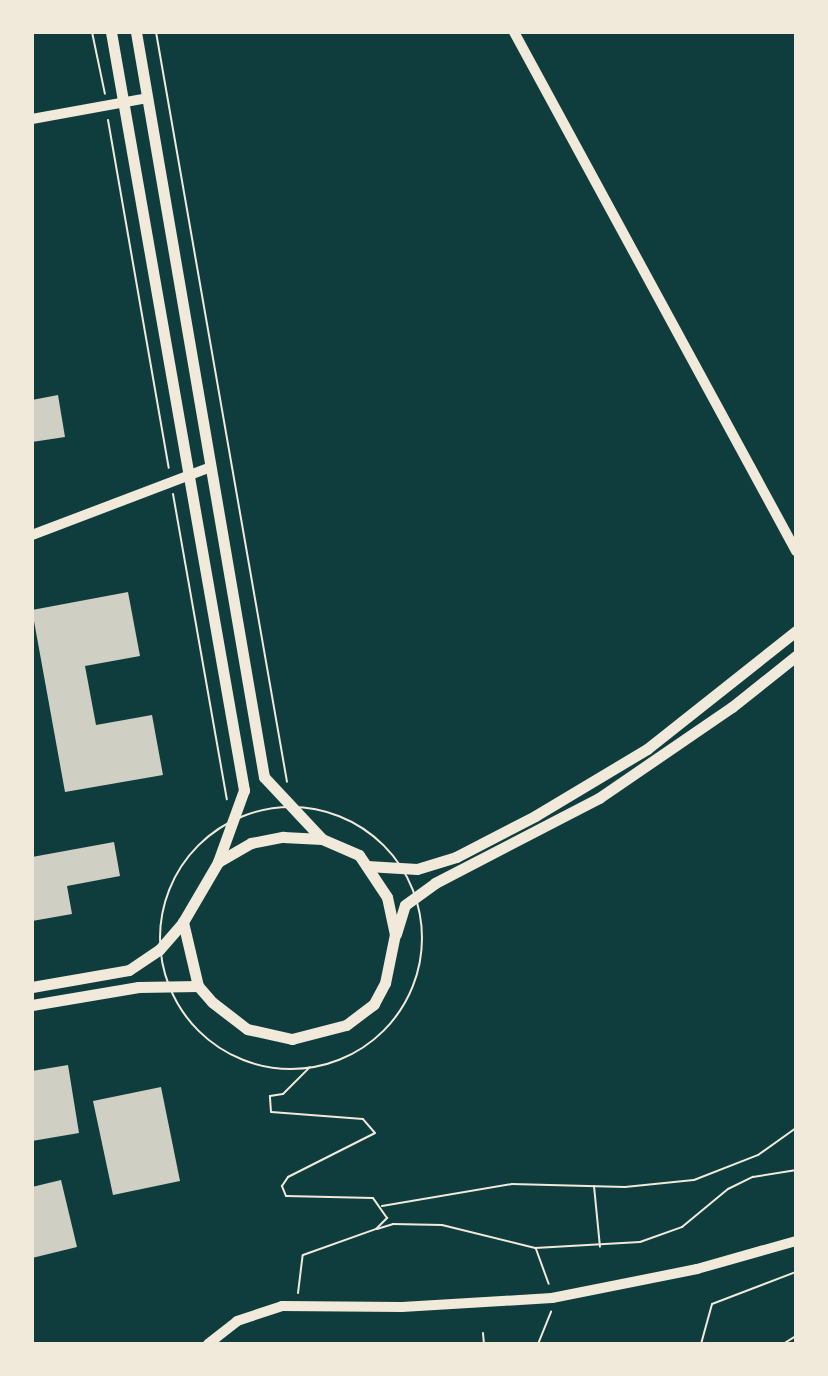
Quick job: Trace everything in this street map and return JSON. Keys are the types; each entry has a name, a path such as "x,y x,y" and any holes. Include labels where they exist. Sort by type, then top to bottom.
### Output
{"main road":[{"path":"32,987 129,970 159,950 183,922 218,862 231,815 244,790 192,475 111,32"},
{"path":"136,32 264,777 322,839"},
{"path":"367,866 405,870 456,857 591,785 647,749 796,631"},
{"path":"183,922 198,986 247,1029 292,1039 319,1035 346,1025 374,1004 385,983 395,934 405,905 599,798 732,707 796,656"},
{"path":"218,862 251,843 283,837 322,839 359,855 387,897 395,934"},
{"path":"32,1005 168,984 198,986"}],"street":[{"path":"514,32 796,551"},
{"path":"32,119 147,98"},
{"path":"32,535 211,467"},
{"path":"208,1344 258,1311 298,1305 434,1307 552,1298 697,1269 796,1241"}],"path":[{"path":"92,32 227,802"},
{"path":"156,32 290,807"},
{"path":"290,807 322,813 380,840 405,870 417,896 425,935 422,973 407,1008 379,1038 338,1061 311,1066 248,1063 202,1037 168,984 159,950 157,924 172,879 202,840 222,826 231,815 290,807"},
{"path":"222,826 231,815"},
{"path":"311,1066 283,1094 270,1096 271,1112 363,1119 375,1133 288,1177 282,1186 286,1196 373,1198 382,1206 387,1218 376,1229"},
{"path":"382,1206 512,1184 654,1186 694,1180 758,1155 796,1128"},
{"path":"298,1305 303,1255 393,1224 442,1225 535,1248 600,1247 640,1242 682,1227 728,1189 753,1177 796,1170"},
{"path":"594,1185 600,1247"},
{"path":"535,1248 552,1298"},
{"path":"701,1344 712,1304 796,1272"},
{"path":"796,1282 796,1294"},
{"path":"538,1344 551,1312"},
{"path":"483,1333 484,1344"},
{"path":"783,1344 796,1337"},
{"path":"795,1344 796,1337"}],"building":[{"path":"58,395 65,437 32,442 32,400"},
{"path":"128,592 140,656 85,666 96,725 152,715 163,775 65,792 32,610"},
{"path":"114,842 120,876 67,886 72,914 32,921 32,857"},
{"path":"68,1065 79,1133 32,1141 32,1071"},
{"path":"161,1087 180,1181 113,1195 93,1101"},
{"path":"61,1180 77,1247 32,1258 32,1187"}]}
